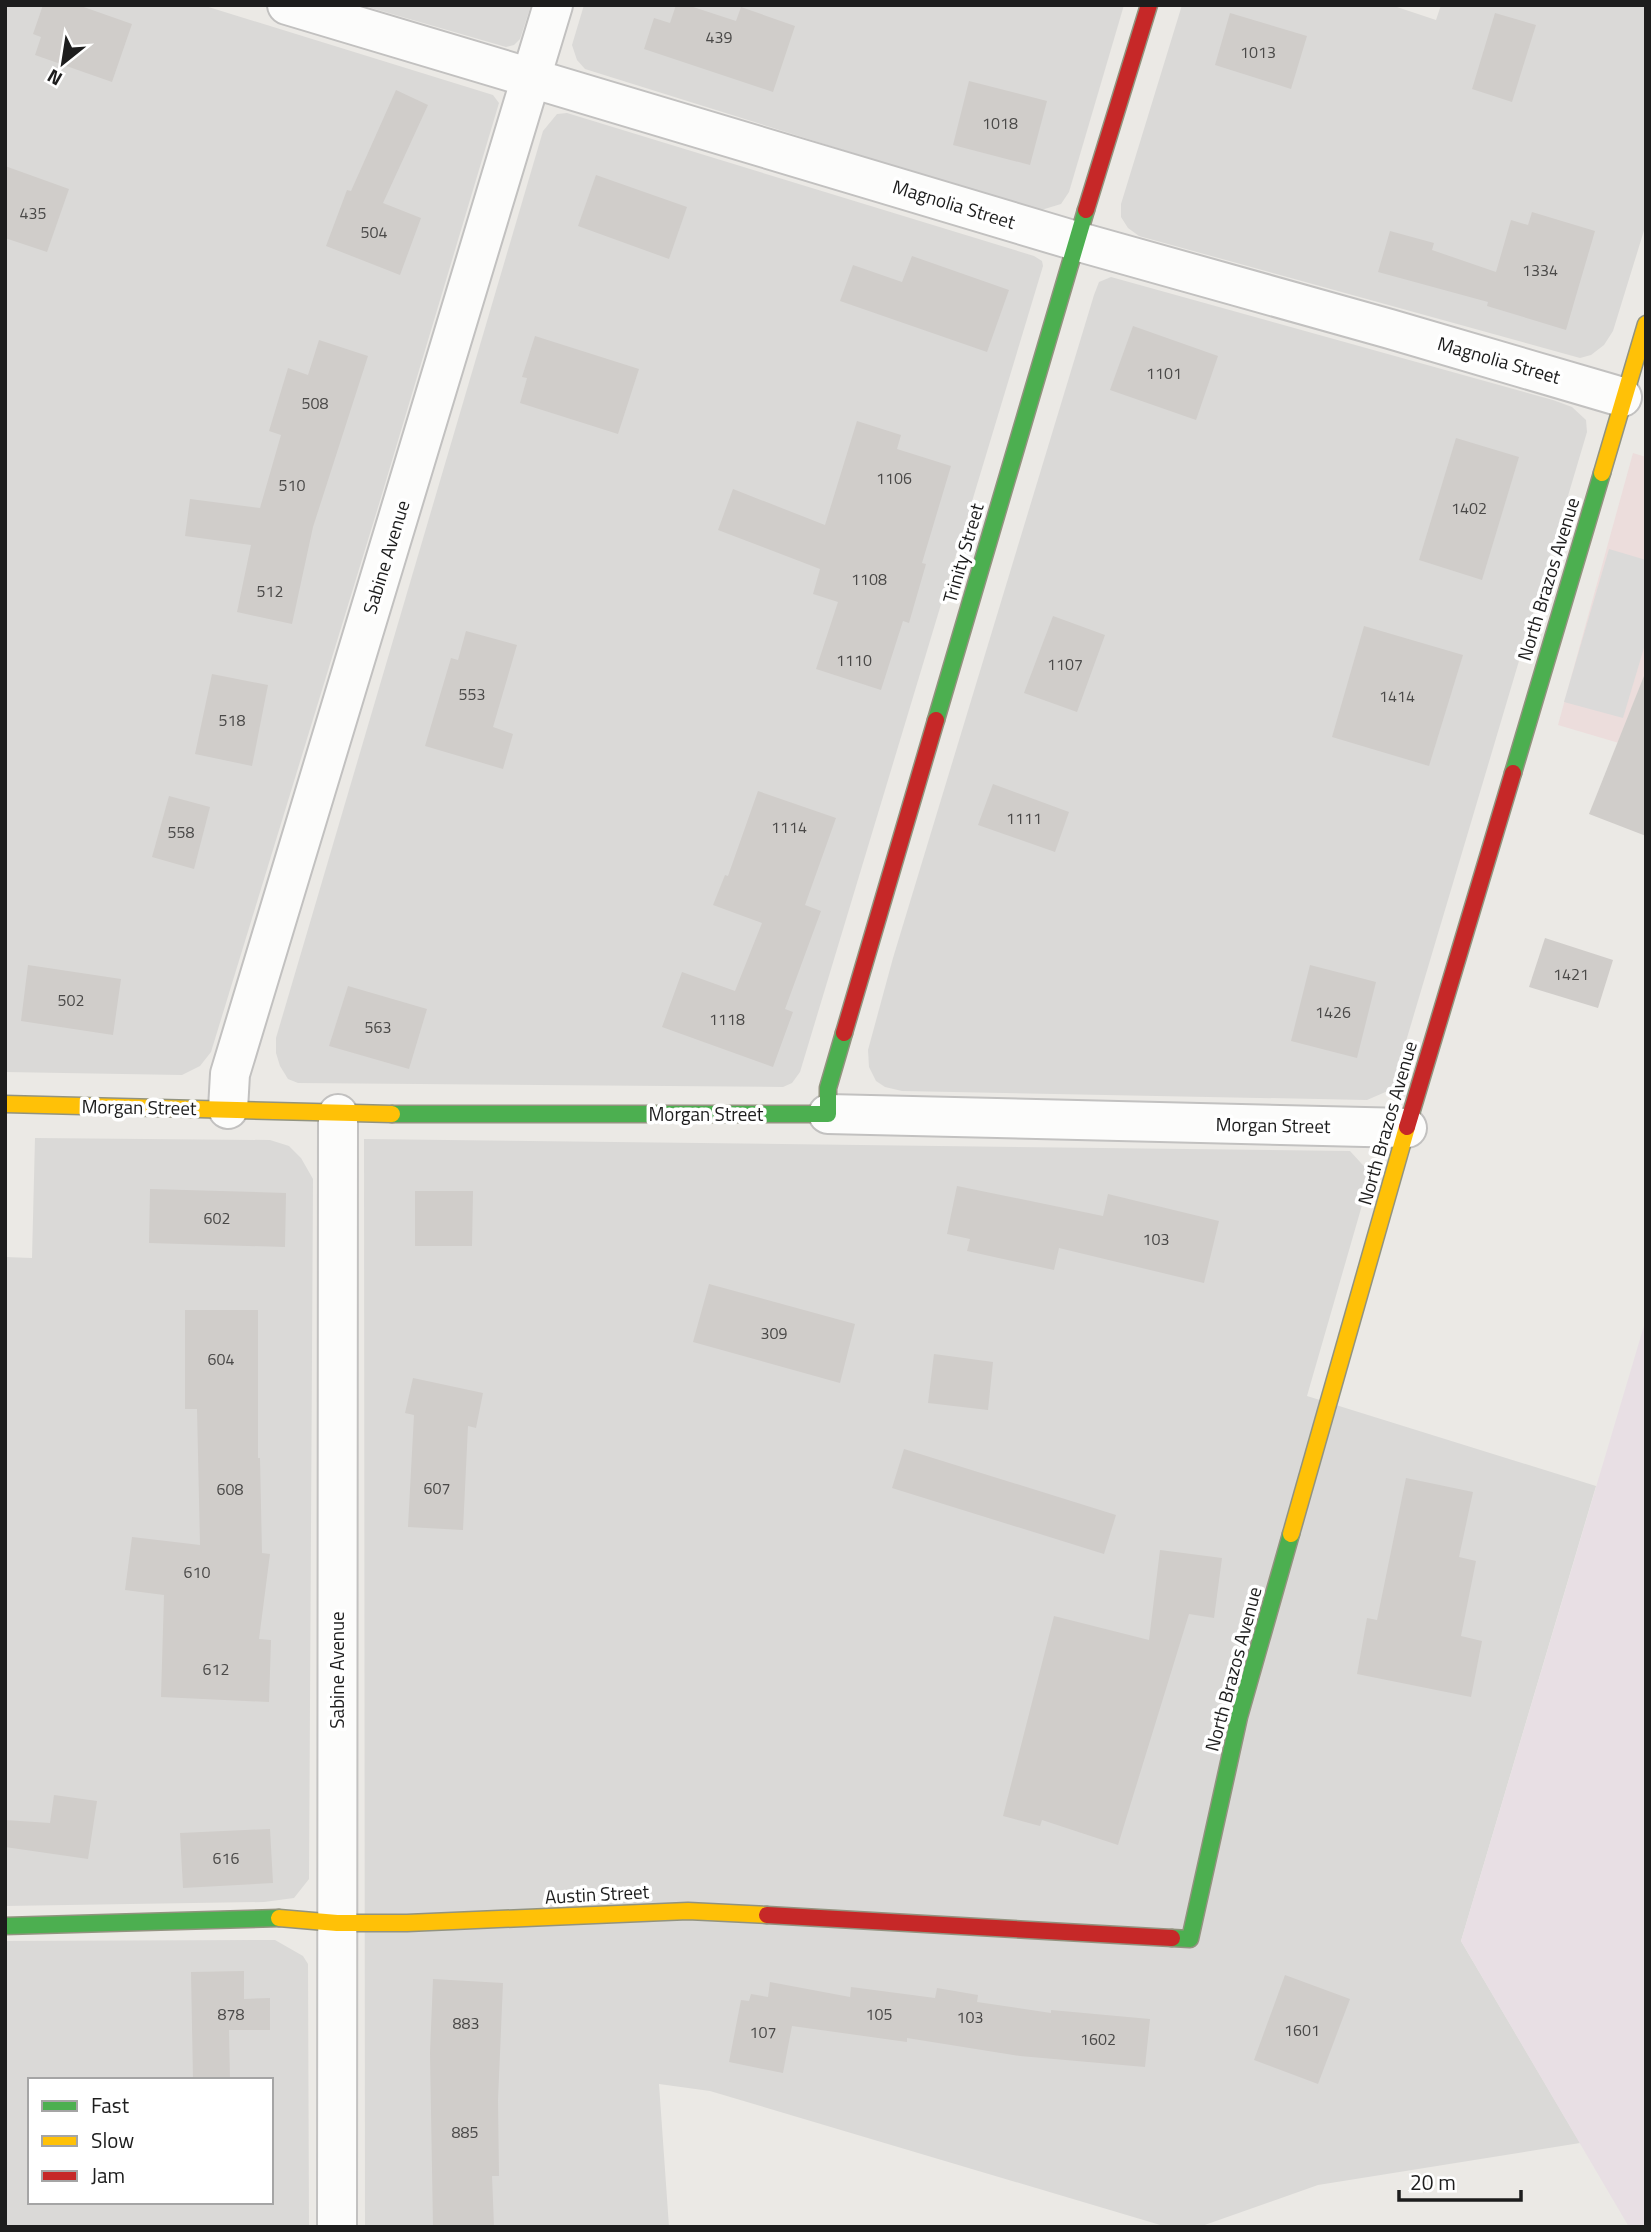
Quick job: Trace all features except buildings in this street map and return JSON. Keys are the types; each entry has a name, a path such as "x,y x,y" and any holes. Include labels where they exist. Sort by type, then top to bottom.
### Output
{"street":[{"name":"Magnolia Street","path":"287,5 1076,241 1622,397"},
{"name":"Sabine Avenue","path":"228,1109 230,1073 554,5"},
{"name":"Trinity Street","path":"828,1114 828,1088 1076,241 1149,5"},
{"name":"North Brazos Avenue","path":"1191,1939 1239,1717 1407,1128 1622,397 1646,324"},
{"name":"Morgan Street","path":"5,1104 338,1114 828,1114 1407,1128"},
{"name":"Sabine Avenue","path":"337,2227 338,1114"},
{"name":"Austin Street","path":"5,1926 295,1919 337,1923 407,1923 688,1911 1191,1939"}],"shaded area":[{"path":"5,5 202,5 493,95 499,103 211,1052 200,1066 182,1075 5,1072"},
{"path":"361,5 531,5 520,39 514,45 506,47"},
{"path":"584,5 1124,5 1069,192 1061,204 1038,211 585,69 577,60 572,45"},
{"path":"1182,5 1391,5 1436,20 1441,5 1646,5 1646,224 1613,331 1604,345 1591,355 1580,358 1139,236 1128,228 1121,217 1121,204"},
{"path":"567,113 1034,256 1042,261 1043,266 800,1072 792,1083 783,1087 298,1083 288,1079 280,1066 276,1053 276,1038 543,131 557,114"},
{"path":"1111,277 1553,400 1572,407 1586,420 1587,432 1393,1085 1390,1090 1367,1100 902,1091 885,1087 876,1081 869,1067 868,1050 893,958 1094,295 1099,282"},
{"path":"1633,453 1646,457 1646,751 1558,725"},
{"path":"1609,549 1646,560 1646,641 1623,718 1564,702"},
{"path":"35,1138 270,1140 289,1146 301,1158 313,1179 309,1879 294,1898 264,1902 5,1906 5,1257 32,1258"},
{"path":"364,1139 1350,1151 1371,1174 1307,1396 1596,1486 1461,1941 1580,2143 1318,2185 1199,2227 1167,2227 710,2091 659,2084 669,2227 365,2227"},
{"path":"1646,1319 1646,2227 1629,2227 1461,1941"},
{"path":"275,1940 303,1956 308,1964 309,2227 5,2227 5,1941"}],"traffic: fast":[{"path":"936,720 1086,210"},
{"path":"1513,773 1602,473"},
{"path":"392,1114 828,1114 828,1088 844,1033"},
{"path":"1172,1938 1190,1939 1239,1717 1291,1534"},
{"path":"5,1926 279,1918"}],"traffic: slow":[{"path":"1602,473 1646,324"},
{"path":"5,1104 392,1114"},
{"path":"1291,1534 1407,1127"},
{"path":"279,1918 337,1923 407,1923 688,1911 767,1915"}],"traffic: jam":[{"path":"1086,210 1149,5"},
{"path":"844,1033 936,720"},
{"path":"1407,1127 1513,773"},
{"path":"767,1915 1172,1938"}]}
